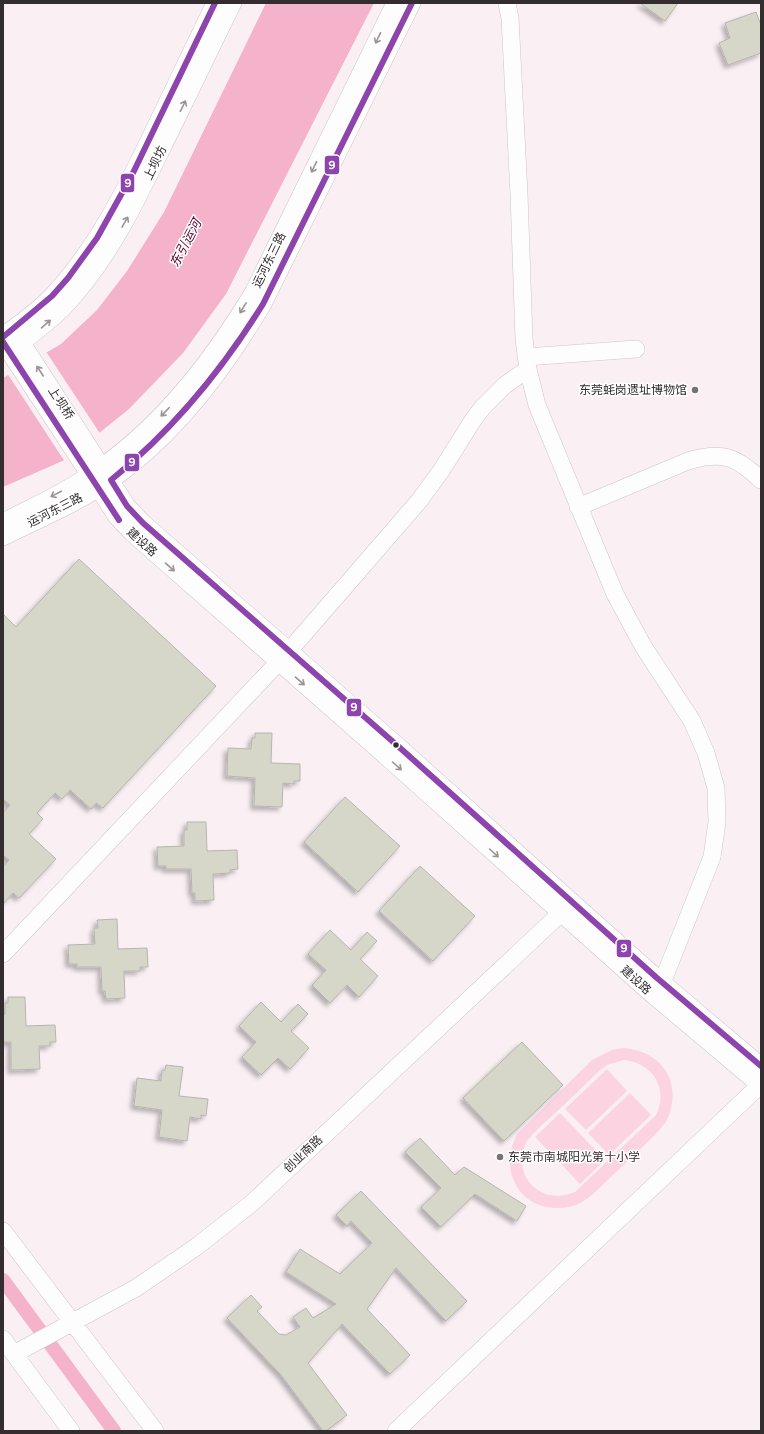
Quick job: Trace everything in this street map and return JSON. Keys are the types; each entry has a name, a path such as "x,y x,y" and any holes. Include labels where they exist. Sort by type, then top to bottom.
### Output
{"street":[{"name":"上坝坊","path":"12,347 78,265 100,232 142,154 215,3"},
{"name":"上坝坊","path":"12,347 43,327 63,308 89,277 112,245 157,160 233,3"},
{"name":"运河东三路","path":"3,537 100,478 126,449 167,410 191,382 235,323 254,291 395,3"},
{"name":"运河东三路","path":"3,522 136,462 176,423 200,395 244,336 263,304 412,3"},
{"path":"507,3 510,18 519,178 522,316 527,363 544,425 615,594 643,646 700,737 716,788 717,822 712,857 662,982"},
{"name":"上坝桥","path":"12,347 86,455"},
{"path":"3,954 284,657 418,501 441,471 473,420 483,407 527,363 636,349"},
{"name":"建设路","path":"86,455 100,478 117,518 132,533 284,657 761,1066"},
{"path":"578,507 688,461 712,455 721,455 740,462 761,480"},
{"name":"建设路","path":"284,657 561,913 647,990 760,1086"},
{"name":"创业南路","path":"21,1351 136,1288 196,1248 252,1203 561,913"},
{"path":"396,1431 760,1086"},
{"path":"3,1231 156,1431"},
{"path":"3,1339 21,1351 71,1431"}],"shaded area":[{"path":"623,1048 650,1056 667,1072 673,1095 671,1108 666,1122 599,1189 582,1202 565,1208 555,1208 546,1207 529,1200 517,1187 510,1167 510,1154 517,1134 592,1060 612,1050","holes":["624,1060 643,1066 656,1079 661,1096 660,1105 656,1115 575,1192 555,1196 544,1194 535,1188 527,1178 522,1166 522,1153 527,1141 600,1070 607,1065"]},
{"path":"607,1069 627,1091 586,1130 565,1109"},
{"path":"630,1093 651,1115 609,1155 588,1133"},
{"path":"560,1113 605,1160 580,1184 535,1137"}],"water":[{"name":"东引运河","path":"266,3 374,3 226,294 183,353 129,409 67,459 3,487 3,378 61,344 97,310 127,271 164,212"}],"pier":[{"path":"45,350 101,435 65,462 7,373"}],"building":[{"path":"640,3 678,3 665,21"},
{"path":"756,12 761,25 761,53 728,65 719,43 730,38 725,23"},
{"path":"79,559 216,686 103,808 96,803 91,809 70,790 62,799 55,793 37,813 43,819 29,834 56,859 19,898 13,893 3,904 3,867 9,860 3,855 3,813 10,805 3,799 3,614 16,627"},
{"path":"255,733 272,733 271,763 300,764 300,781 294,781 294,784 283,783 282,807 254,806 255,778 227,776 228,748 251,749 252,738 255,738"},
{"path":"345,797 400,846 358,892 304,842"},
{"path":"187,822 206,822 207,851 237,850 238,869 230,870 230,873 213,874 214,900 195,901 195,893 192,893 191,869 166,869 166,866 158,866 157,847 184,846 184,830 187,830"},
{"path":"420,866 475,916 433,961 379,911"},
{"path":"117,919 118,949 147,948 148,967 140,967 140,971 124,971 125,998 106,999 105,991 102,991 101,967 77,967 77,964 69,964 68,945 95,944 94,928 98,928 97,920"},
{"path":"330,930 351,950 367,932 377,941 360,959 378,976 359,997 347,985 330,1003 312,985 326,970 308,954"},
{"path":"8,997 25,997 26,1026 55,1025 56,1042 50,1042 50,1046 39,1046 40,1069 11,1070 11,1042 3,1042 3,1014 5,1014 5,1003 8,1003"},
{"path":"261,1002 281,1022 298,1004 308,1014 291,1031 309,1048 290,1069 278,1058 261,1075 242,1057 256,1042 239,1026"},
{"path":"522,1042 563,1085 504,1141 463,1098"},
{"path":"166,1065 183,1067 179,1096 208,1099 206,1116 201,1115 201,1119 190,1117 187,1141 159,1137 162,1110 134,1106 137,1078 161,1081 162,1070 165,1070"},
{"path":"420,1138 455,1175 464,1167 526,1206 517,1221 475,1194 441,1227 421,1207 441,1188 405,1152"},
{"path":"361,1191 467,1301 446,1321 396,1268 367,1309 410,1355 390,1374 342,1324 308,1363 347,1415 326,1431 323,1431 281,1375 227,1318 251,1295 262,1307 257,1311 279,1334 286,1335 300,1327 293,1317 306,1308 313,1318 336,1304 286,1272 300,1249 340,1274 372,1243 351,1221 347,1226 336,1215"}],"waterway":[{"path":"3,1280 114,1431"}],"transit line":[{"name":"9","path":"3,337 52,296 68,278 97,238 132,175 215,3"},
{"name":"9","path":"412,3 263,304 230,353 194,399 155,441 111,480 127,506 143,523 399,747 657,978 761,1066"},
{"name":"9","path":"3,342 119,520"}],"place":[{"name":"东莞蚝岗遗址博物馆","path":"695,390"},
{"name":"东莞市南城阳光第十小学","path":"500,1157"}]}
